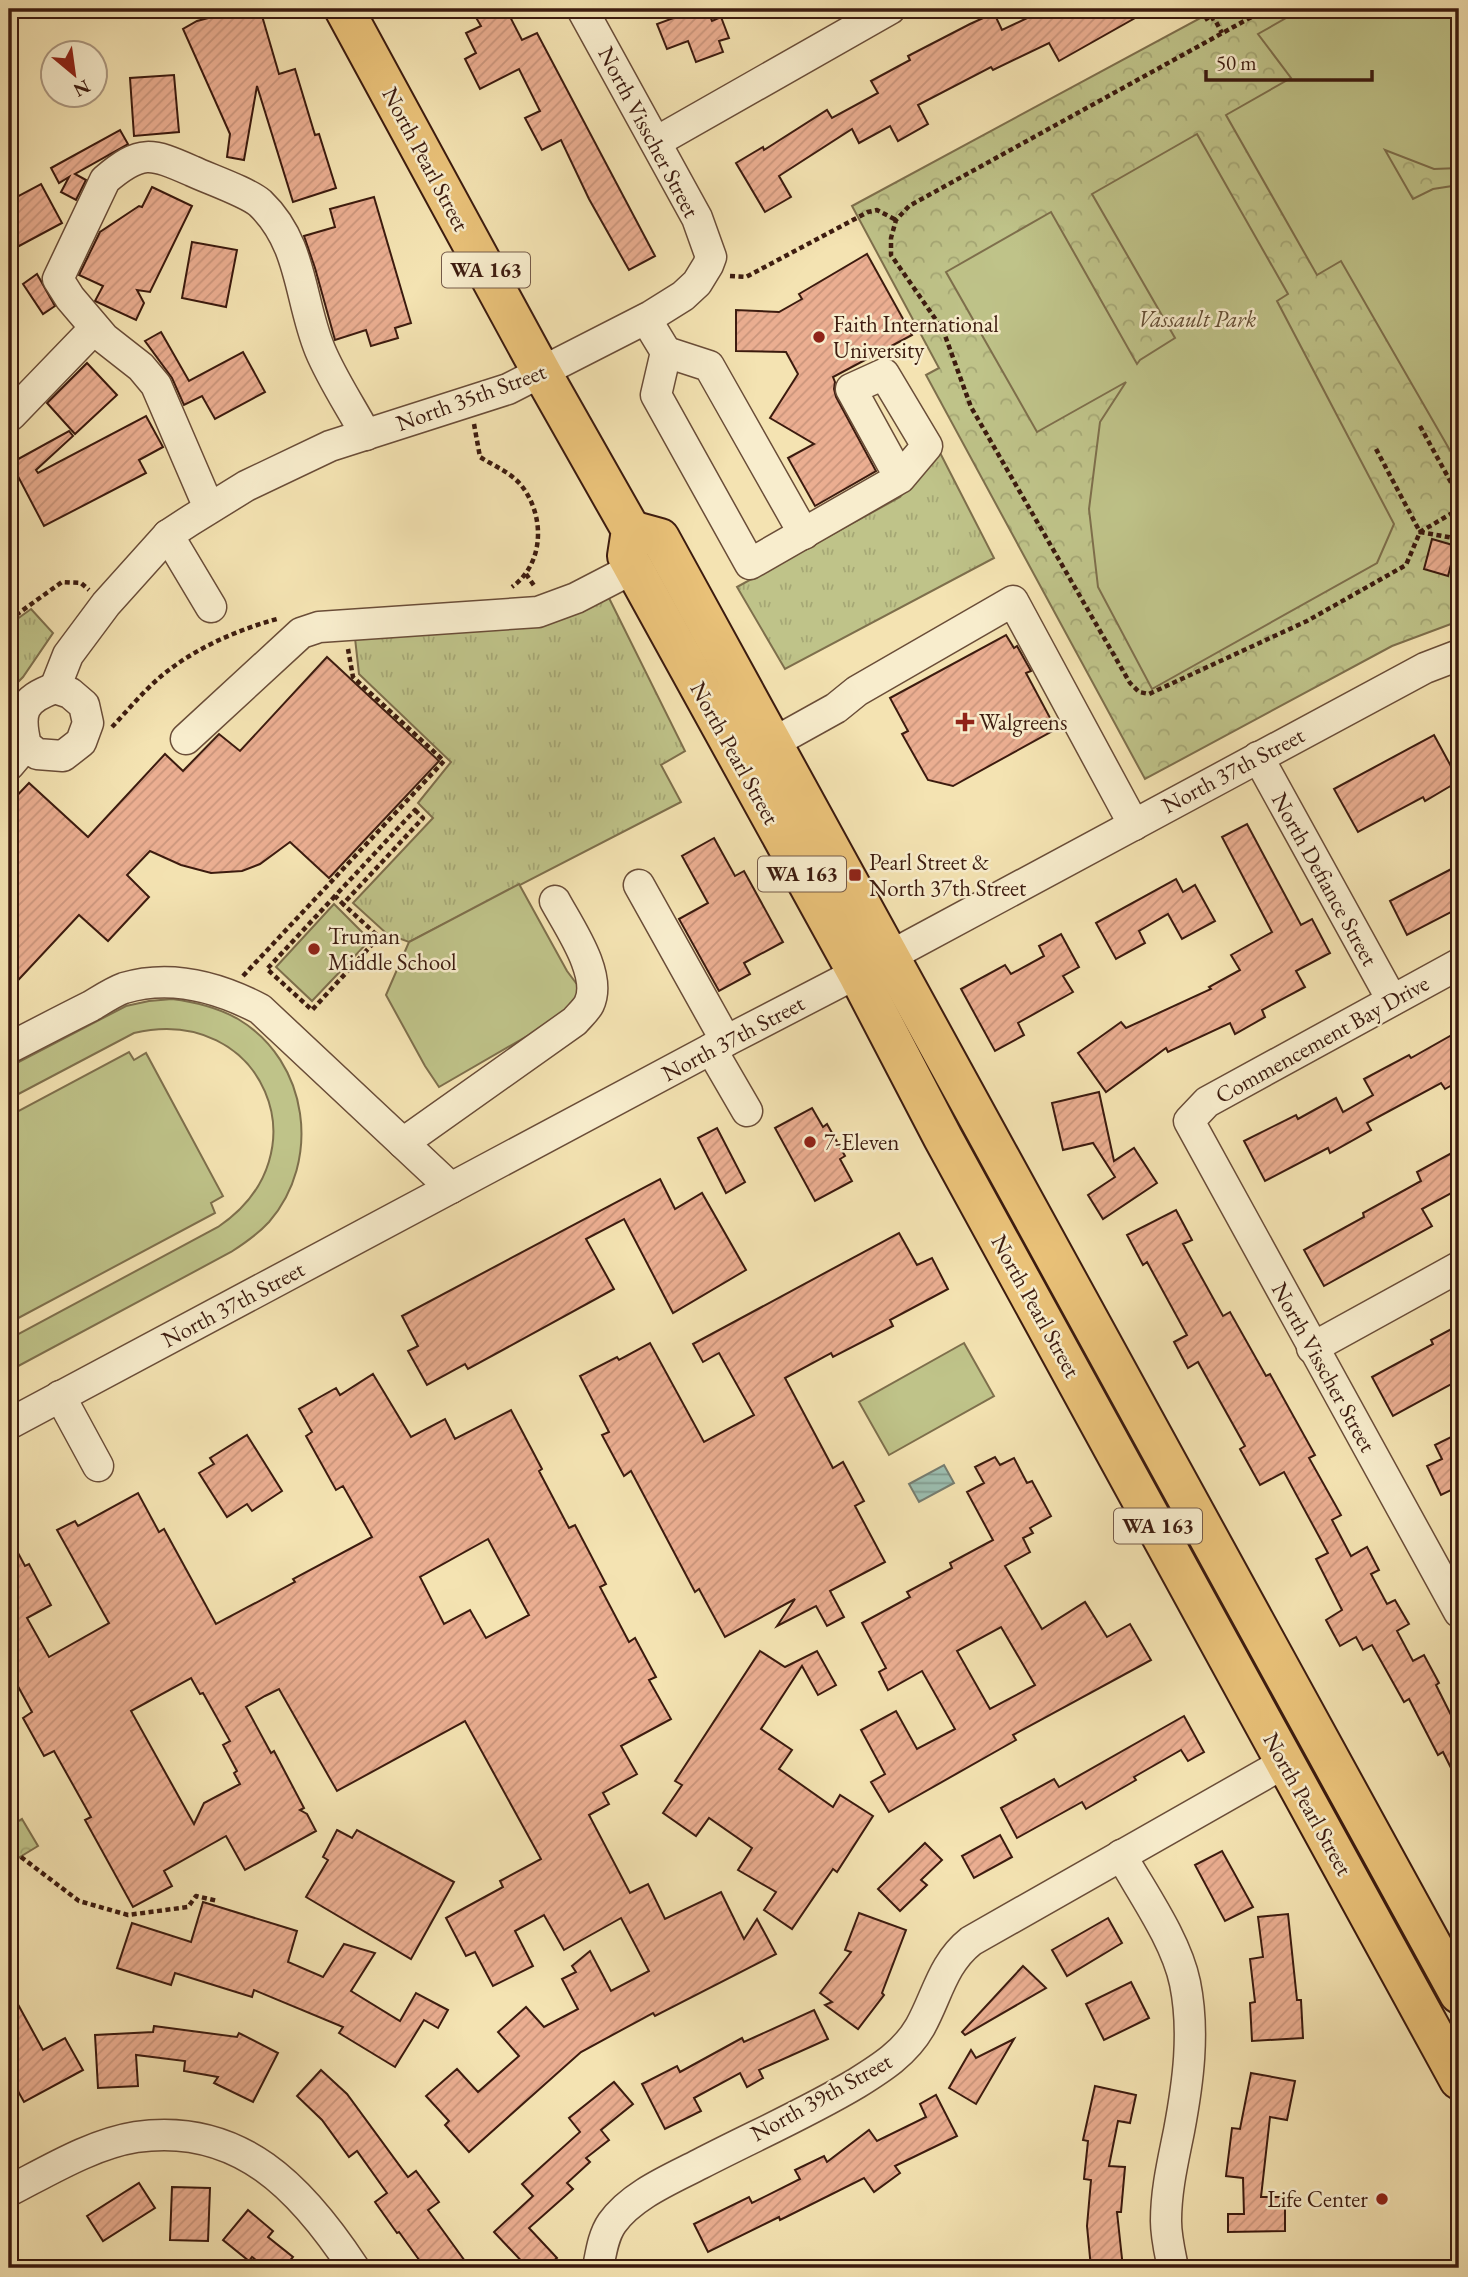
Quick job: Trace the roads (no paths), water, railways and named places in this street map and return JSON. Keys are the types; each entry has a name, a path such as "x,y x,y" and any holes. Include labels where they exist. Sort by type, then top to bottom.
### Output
{"main road":[{"name":"North Pearl Street","path":"344,9 542,373 631,530 626,555 873,965 1459,1994"},
{"name":"North Pearl Street","path":"631,530 660,538 773,743 873,965 939,1129 1459,2080"}],"street":[{"name":"North Visscher Street","path":"582,9 696,218 707,265"},
{"path":"656,142 890,9"},
{"path":"209,508 156,385 141,367 104,338 70,298 58,279 105,180 137,158 159,157 257,201 278,222 291,246 320,349 366,435"},
{"name":"North 35th Street","path":"55,688 68,654 106,604 168,535 209,508 246,486 330,446 508,389 542,373 646,319 683,296 707,265"},
{"path":"646,319 666,352 709,366 804,534"},
{"path":"11,415 95,328"},
{"path":"666,352 656,395 750,564 900,478"},
{"path":"168,535 211,607"},
{"path":"186,739 301,634 319,627 538,612 576,598 634,568"},
{"path":"773,743 1013,601 1133,824"},
{"name":"North 37th Street","path":"9,1424 1425,668 1459,655"},
{"path":"55,688 70,693 84,705 88,723 81,742 63,756 17,755 23,708 36,695 55,688"},
{"name":"North Defiance Street","path":"1258,757 1392,1000"},
{"path":"639,885 718,1045 747,1111"},
{"path":"403,1143 575,1021 590,1002 592,979 587,962 555,901"},
{"name":"Commencement Bay Drive","path":"1189,1121 1207,1102 1459,964"},
{"path":"9,1048 124,989 184,982 214,988 260,1009 451,1188"},
{"name":"North Visscher Street","path":"1189,1121 1312,1348 1449,1569 1459,1612"},
{"path":"1312,1348 1459,1267"},
{"path":"60,1396 98,1466"},
{"name":"North 39th Street","path":"598,2268 611,2224 630,2206 674,2177 854,2085 891,2060 912,2040 945,1970 959,1950 985,1931 1286,1762"},
{"path":"1121,1855 1176,1957 1185,1980 1188,1999 1190,2042 1187,2077 1167,2198 1166,2224 1173,2268"},
{"path":"11,2184 107,2145 135,2137 169,2134 202,2137 251,2158 274,2173 321,2219 354,2268"}],"place":[{"name":"Faith International University","path":"819,337"},
{"name":"Walgreens","path":"965,722"},
{"name":"Pearl Street & North 37th Street","path":"855,875"},
{"name":"Truman Middle School","path":"314,949"},
{"name":"7-Eleven","path":"810,1142"},
{"name":"Life Center","path":"1382,2199"}],"park label":[{"name":"Vassault Park","path":"1197,319"}]}
